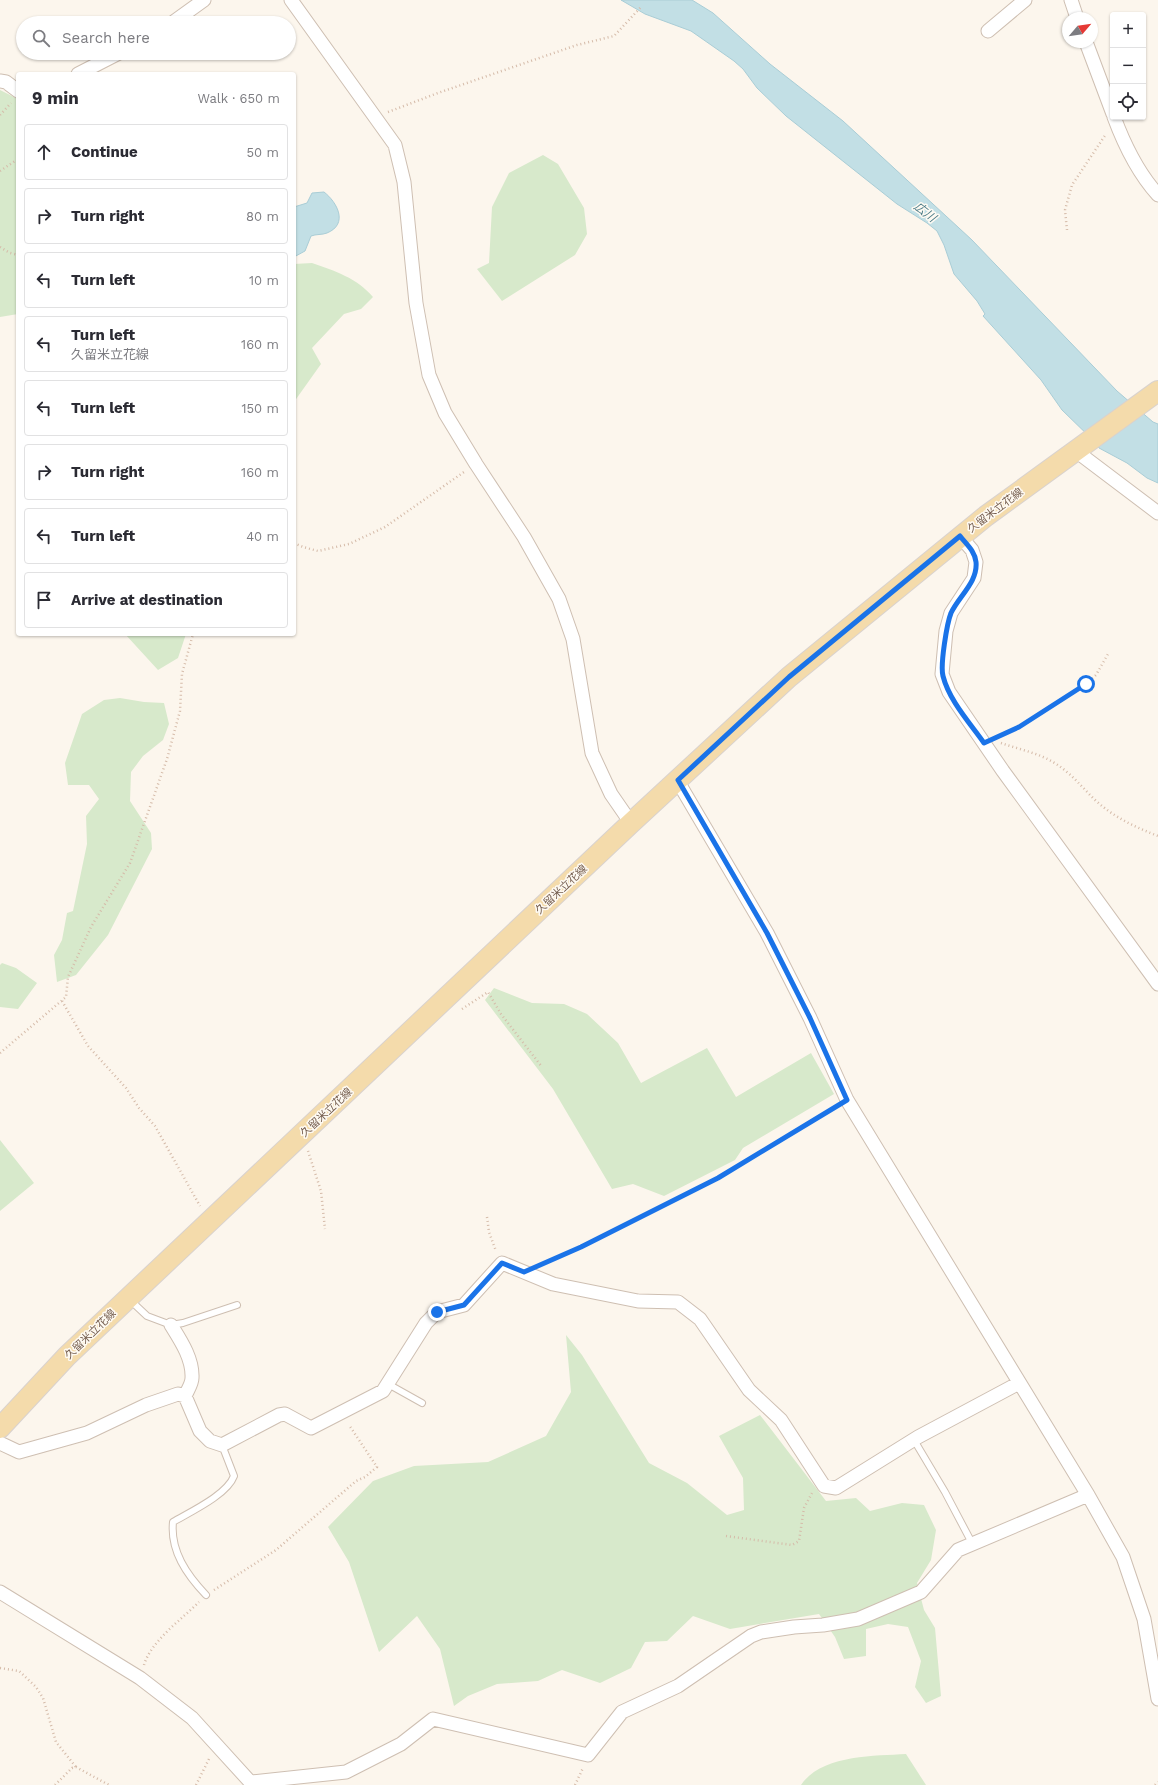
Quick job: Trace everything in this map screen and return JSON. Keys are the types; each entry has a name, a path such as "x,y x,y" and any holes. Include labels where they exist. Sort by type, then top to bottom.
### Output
{"main road":[{"name":"久留米立花線","path":"0,1428 67,1356 631,823 789,677 960,536 1152,396"}],"street":[{"path":"182,16 204,0"},
{"path":"291,0 395,145 404,182 416,303 429,375 445,413 476,464 524,537 560,599 573,639 592,753 611,794 631,823"},
{"path":"988,31 1025,0"},
{"path":"1071,0 1075,12"},
{"path":"1088,48 1110,106"},
{"path":"82,72 105,60"},
{"path":"0,81 6,82 15,96"},
{"path":"1115,120 1134,161 1158,195"},
{"path":"1082,447 1158,512"},
{"path":"960,536 972,550 976,562 974,578 951,613 946,631 942,674 949,692 987,741 1158,984"},
{"path":"678,780 767,933 810,1018 847,1100 1088,1495 1123,1557 1144,1619 1158,1699"},
{"path":"172,1325 189,1358 192,1379 185,1396 200,1430 210,1441 222,1446 279,1415 285,1414 312,1428 383,1391 426,1323 437,1312 464,1305 502,1263 552,1284 638,1301 678,1302 700,1319 749,1390 781,1420 824,1486 836,1488 914,1440 1019,1382"},
{"path":"0,1443 18,1452 87,1433 146,1405 178,1394 185,1396"},
{"path":"0,1592 140,1678 192,1718 252,1783 346,1772 401,1744 433,1719 588,1755 622,1712 678,1686 751,1636 761,1632 794,1627 823,1625 858,1619 921,1592 958,1550 1088,1495"}],"lane":[{"path":"128,1298 146,1316 172,1325 237,1306"},
{"path":"388,1384 422,1403"},
{"path":"914,1440 945,1492 972,1543"},
{"path":"206,1595 195,1583 177,1555 172,1534 172,1522 220,1494 231,1483 234,1476 222,1446"}],"path":[{"path":"376,117 438,93 577,45 614,36 641,7"},
{"path":"0,115 15,96"},
{"path":"1067,230 1064,210 1072,185 1108,130 1113,120"},
{"path":"0,171 16,160"},
{"path":"0,247 16,254"},
{"path":"296,544 318,551 349,544 385,527 476,464"},
{"path":"0,1053 66,997 68,977 91,927 130,863 167,759 180,711 182,674 192,636"},
{"path":"987,741 1019,727 1086,684 1096,675 1108,654"},
{"path":"987,741 1052,761 1071,775 1095,800 1117,818 1135,828 1158,836"},
{"path":"456,1013 488,992 501,1014 542,1067"},
{"path":"62,1001 88,1046 126,1088 139,1108 155,1126 209,1222"},
{"path":"524,1272 581,1247 718,1178 847,1100"},
{"path":"307,1145 321,1191 325,1229"},
{"path":"488,1217 489,1232 502,1263"},
{"path":"140,1678 146,1658 155,1645 206,1595 276,1550 356,1482 365,1477 376,1467 342,1412"},
{"path":"726,1536 792,1545 799,1541 804,1508 812,1494 822,1483"},
{"path":"0,1668 19,1671 36,1686 43,1698 56,1742 76,1767 109,1785"},
{"path":"196,1785 216,1743"},
{"path":"575,1785 588,1755"},
{"path":"54,1785 72,1768 76,1767"},
{"path":"1155,1785 1158,1782"}],"green space":[{"path":"0,90 16,98 16,314 0,317"},
{"path":"543,155 558,164 584,208 587,234 575,255 502,301 477,269 489,263 492,207 509,173"},
{"path":"312,263 337,272 353,280 367,290 373,297 361,309 344,314 312,348 321,364 296,399 296,264"},
{"path":"127,636 185,636 178,658 158,670"},
{"path":"120,698 144,702 164,703 169,724 163,740 143,756 131,772 130,801 151,833 152,849 108,935 76,975 57,982 54,955 62,940 67,913 73,911 87,844 86,816 99,799 89,785 68,785 65,763 82,714 104,700"},
{"path":"2,963 16,968 37,983 18,1009 0,1007 0,965"},
{"path":"494,988 532,1003 564,1004 587,1014 618,1043 641,1083 707,1048 736,1097 811,1053 834,1094 743,1148 735,1160 664,1196 633,1184 612,1189 553,1089 485,1000"},
{"path":"0,1140 34,1183 0,1211"},
{"path":"566,1335 582,1355 649,1463 687,1483 727,1515 744,1510 743,1478 719,1436 760,1415 826,1501 856,1498 870,1511 902,1503 924,1505 936,1530 931,1560 917,1583 924,1610 935,1628 941,1696 926,1703 915,1687 921,1661 908,1627 888,1624 866,1629 866,1656 844,1659 835,1637 819,1614 730,1629 693,1616 667,1641 645,1642 631,1668 600,1683 562,1670 538,1681 497,1684 468,1696 454,1706 440,1649 417,1616 379,1652 349,1562 328,1527 373,1481 414,1466 488,1462 546,1436 571,1392"},
{"path":"906,1754 926,1785 801,1785 810,1775 821,1768 834,1763 849,1759 878,1755"}],"water":[{"name":"広川","path":"621,0 692,0 713,13 770,64 843,121 972,240 1117,391 1153,422 1158,424 1158,483 1147,478 1127,463 1099,448 1096,443 1062,410 1041,380 983,316 985,314 977,301 954,274 944,245 937,231 897,204 786,116 757,88 743,69 734,61 691,31 645,14"},
{"path":"324,192 329,196 339,213 338,224 334,229 327,233 311,236 305,251 296,256 296,206 307,203 312,193"}],"route":[{"path":"437,1312 464,1305 502,1263 524,1272 581,1247 718,1178 847,1100 810,1018 767,933 678,780 789,677 960,536 972,550 976,562 974,578 951,613 946,631 942,674 949,692 984,743 1019,727 1086,684"}]}
